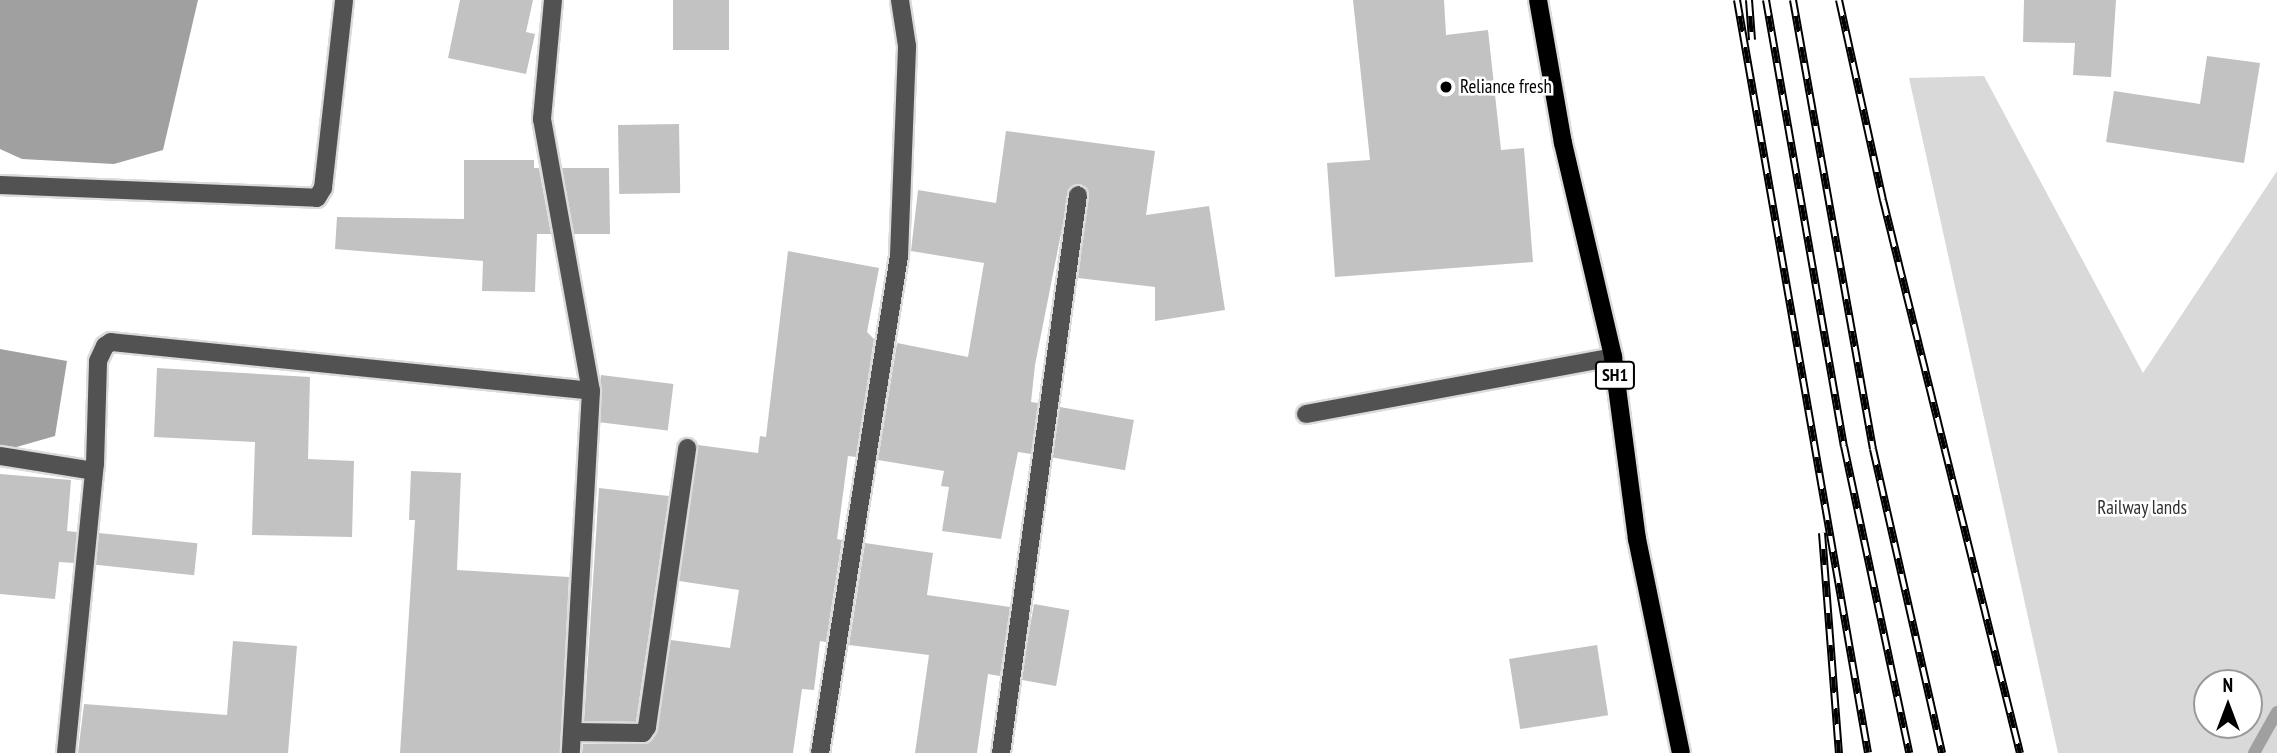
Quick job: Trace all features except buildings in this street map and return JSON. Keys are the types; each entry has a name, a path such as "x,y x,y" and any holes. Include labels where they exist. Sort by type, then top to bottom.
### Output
{"main road":[{"name":"SH1","path":"1538,0 1563,143 1613,357 1637,539 1681,753"}],"street":[{"path":"0,185 317,198 323,188 344,0"},
{"path":"553,0 542,119 591,391 571,753"},
{"path":"820,753 899,256 907,46 900,0"},
{"path":"1001,753 1078,194"},
{"path":"66,753 94,471 98,361 111,342 591,391"},
{"path":"1306,414 1613,357"},
{"path":"572,732 643,733 647,727 687,448"},
{"path":"0,456 94,471"}],"green space":[{"name":"Railway lands","path":"1984,76 2143,373 2277,171 2277,753 2058,753 1909,78"}],"shaded area":[{"path":"0,0 198,0 163,150 114,164 22,159 0,149"},
{"path":"0,349 67,361 55,436 13,448 0,446"}],"waterway":[{"path":"2254,753 2277,712"}],"railway":[{"path":"1737,0 1868,753"},
{"path":"1749,0 1752,40"},
{"path":"1766,0 1844,446 1909,753"},
{"path":"1793,0 1873,449 1942,753"},
{"path":"1839,0 1883,200 2020,753"},
{"path":"1822,533 1839,753"}],"place":[{"name":"Reliance fresh","path":"1446,87"}]}
